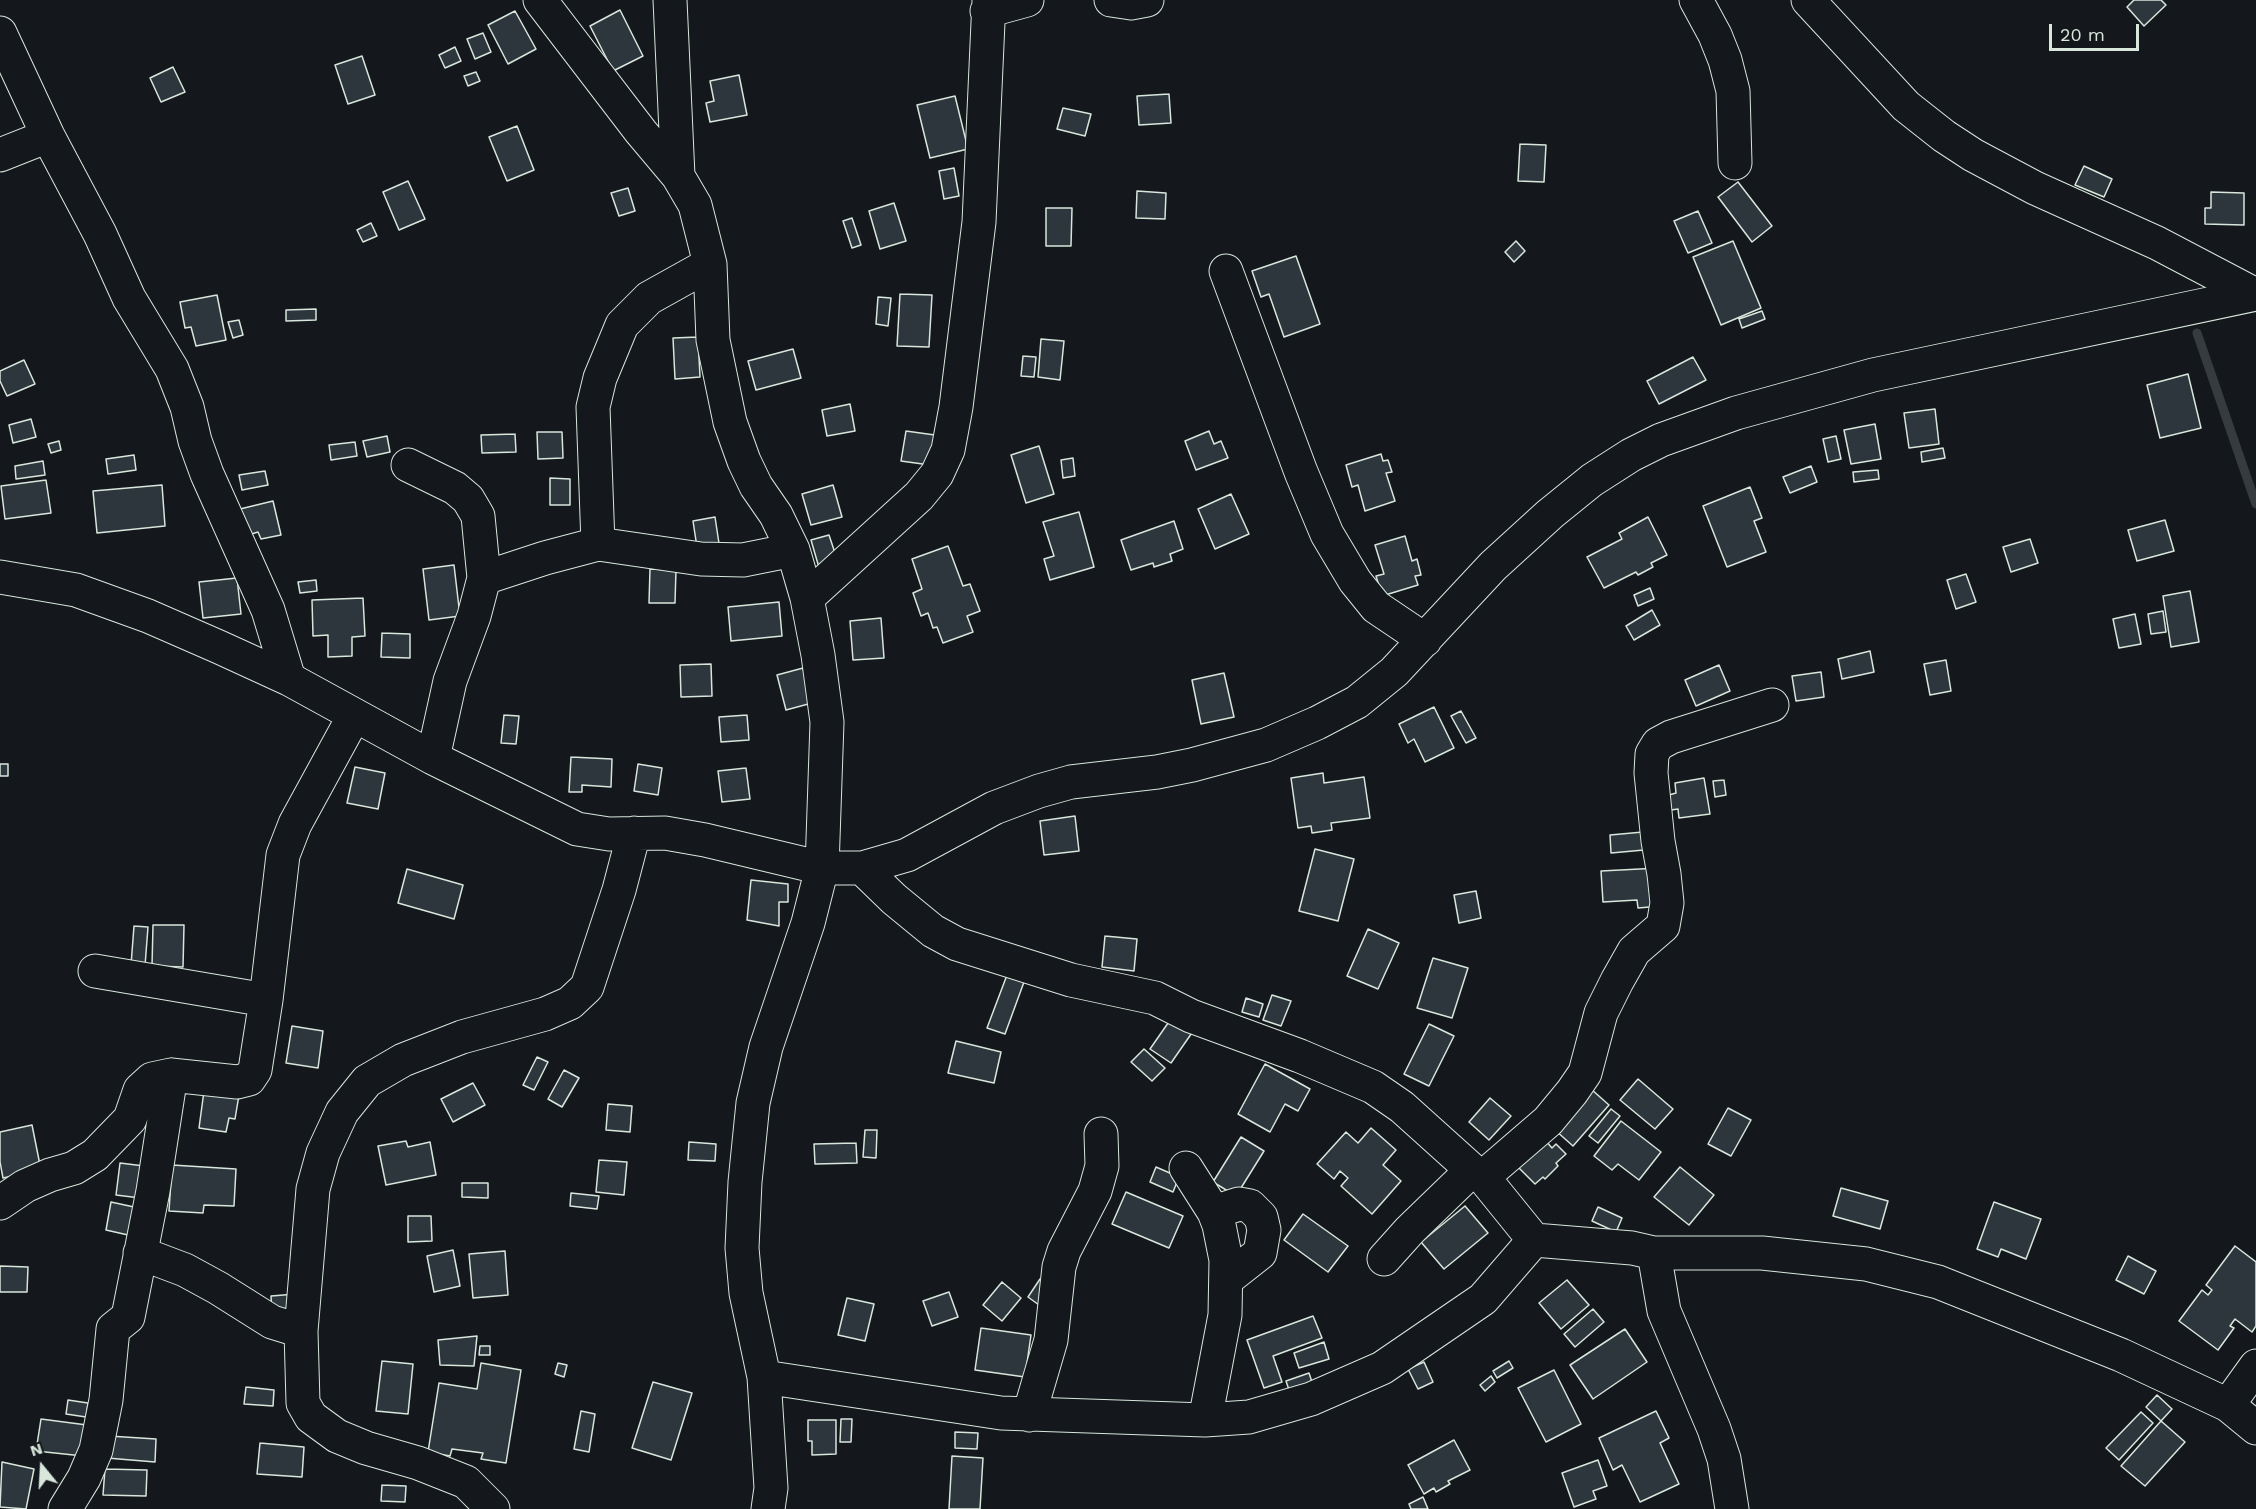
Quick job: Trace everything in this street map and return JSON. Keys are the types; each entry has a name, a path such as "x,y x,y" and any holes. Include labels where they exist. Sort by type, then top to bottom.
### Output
{"street":[{"path":"540,0 641,132 678,176 695,205 710,264 713,340 730,422 756,486 777,515 792,550 807,598 818,655 827,722 822,868 807,923 766,1047 753,1103 745,1182 742,1248 746,1293 764,1377 771,1488 768,1509"},
{"path":"670,0 678,176"},
{"path":"807,598 919,496 937,474 948,450 956,407 979,222 988,5 1027,0"},
{"path":"1111,0 1131,3 1147,0"},
{"path":"1695,0 1715,35 1728,70 1733,91 1735,164"},
{"path":"1808,0 1906,106 1944,136 1973,155 2035,188 2157,243 2255,294"},
{"path":"0,33 48,136 100,234 129,298 172,369 187,406 195,441 207,474 268,610 289,679"},
{"path":"0,155 48,136"},
{"path":"598,544 593,407 600,378 622,325 649,298 710,264"},
{"path":"1226,271 1301,472 1328,534 1355,581 1376,607 1425,640"},
{"path":"0,577 76,590 148,616 289,679 433,758 577,829 609,834 665,833 705,840 822,868 862,868 907,855 994,808 1040,790 1071,782 1157,772 1220,758 1266,745 1317,723 1357,702 1394,672 1493,566 1550,514 1592,480 1630,455 1661,440 1736,413 1873,375 2255,294"},
{"path":"408,465 455,488 468,499 478,516 484,578 474,615 450,681 433,758"},
{"path":"484,578 544,558 598,544 701,560 743,560 792,550"},
{"path":"1384,1258 1410,1230 1548,1121 1585,1073 1601,1013 1617,981 1634,951 1663,926 1667,903 1651,773 1652,754 1658,744 1671,737 1772,705"},
{"path":"0,1203 25,1186 74,1168 95,1155 130,1119 140,1090 152,1079 171,1075 237,1082 249,1079 255,1070 266,1000 283,855 295,824 354,716"},
{"path":"494,1509 466,1482 337,1436 311,1417 303,1403 301,1330 313,1189 323,1152 342,1112 367,1081 403,1060 462,1037 545,1014 570,1003 587,987 603,941 634,833"},
{"path":"862,868 894,899 933,931 957,944 1071,980 1155,998 1191,1016 1300,1056 1373,1087 1402,1107 1478,1174 1534,1240 1632,1248 1654,1253 1762,1253 1866,1264 1938,1282 2121,1355 2228,1405 2256,1428"},
{"path":"95,971 266,1000"},
{"path":"65,1509 84,1478 96,1450 106,1400 113,1329 128,1317 153,1191 171,1075"},
{"path":"1029,1415 1051,1340 1059,1267 1064,1251 1095,1191 1102,1166 1101,1134"},
{"path":"1186,1168 1214,1212 1223,1243 1227,1279 1223,1325 1205,1420"},
{"path":"1214,1212 1239,1204 1250,1206 1261,1217 1264,1230 1260,1253 1227,1279"},
{"path":"764,1377 1001,1413 1205,1420 1249,1417 1300,1402 1382,1368 1483,1299 1534,1240"},
{"path":"140,1253 185,1270 272,1322 301,1330"},
{"path":"1654,1253 1669,1328 1693,1377 1721,1449 1732,1509"},
{"path":"2228,1405 2256,1366"}],"building":[{"path":"2134,0 2161,0 2166,5 2144,26 2127,7"},
{"path":"620,10 643,56 613,71 590,26"},
{"path":"515,11 536,49 508,64 488,25"},
{"path":"483,33 491,52 475,59 467,39"},
{"path":"455,47 461,61 445,68 439,55"},
{"path":"362,56 375,95 348,104 335,65"},
{"path":"173,67 185,92 161,102 150,78"},
{"path":"476,72 480,81 468,86 464,76"},
{"path":"739,75 747,115 710,122 706,103 714,101 710,81"},
{"path":"1169,94 1171,123 1139,125 1137,96"},
{"path":"955,96 968,149 930,158 917,105"},
{"path":"1063,108 1091,114 1085,136 1057,129"},
{"path":"517,126 534,170 507,181 489,137"},
{"path":"1520,144 1546,145 1544,182 1518,181"},
{"path":"2084,166 2112,179 2104,197 2075,185"},
{"path":"954,168 959,196 944,199 939,171"},
{"path":"408,181 425,219 399,230 383,192"},
{"path":"1738,182 1772,226 1752,242 1718,197"},
{"path":"628,188 635,211 619,216 611,193"},
{"path":"1137,191 1166,193 1165,219 1136,218"},
{"path":"2211,192 2244,193 2244,225 2205,224 2205,208 2211,208"},
{"path":"894,203 906,241 880,249 869,211"},
{"path":"1046,208 1072,208 1071,246 1046,246"},
{"path":"1698,211 1712,243 1688,253 1674,221"},
{"path":"852,218 861,245 852,248 843,221"},
{"path":"371,223 377,236 363,242 357,230"},
{"path":"1516,241 1525,251 1514,262 1505,252"},
{"path":"1733,241 1761,308 1721,325 1693,257"},
{"path":"1296,256 1320,324 1284,337 1269,294 1261,297 1252,271"},
{"path":"900,294 932,295 929,347 897,346"},
{"path":"217,295 226,340 196,346 191,327 185,328 180,302"},
{"path":"878,297 891,298 888,326 876,324"},
{"path":"316,309 316,320 286,321 286,310"},
{"path":"1762,311 1765,319 1742,328 1739,319"},
{"path":"239,320 243,335 233,338 228,322"},
{"path":"698,337 700,377 675,379 673,338"},
{"path":"1041,339 1064,341 1060,380 1038,377"},
{"path":"793,349 801,378 756,390 748,361"},
{"path":"1023,356 1036,357 1034,377 1021,376"},
{"path":"1693,357 1706,380 1659,404 1647,381"},
{"path":"24,360 35,384 7,396 0,381 0,371"},
{"path":"2188,374 2201,428 2160,438 2147,385"},
{"path":"850,404 855,431 827,436 822,410"},
{"path":"1935,409 1939,444 1909,448 1904,413"},
{"path":"31,419 36,437 13,443 9,425"},
{"path":"1875,424 1881,459 1851,464 1844,430"},
{"path":"906,431 942,436 937,466 901,461"},
{"path":"1209,431 1214,444 1221,441 1228,458 1196,470 1185,441"},
{"path":"537,432 562,432 563,458 538,459"},
{"path":"515,434 516,452 482,453 481,435"},
{"path":"387,436 390,452 367,457 363,441"},
{"path":"1836,436 1841,459 1828,462 1823,439"},
{"path":"59,441 61,450 51,453 48,444"},
{"path":"355,442 357,456 331,460 329,445"},
{"path":"1039,446 1054,494 1026,503 1011,455"},
{"path":"1943,448 1945,458 1922,462 1921,452"},
{"path":"1381,454 1383,461 1388,460 1392,472 1386,473 1395,501 1365,511 1358,485 1352,487 1346,465"},
{"path":"134,455 136,470 108,474 106,459"},
{"path":"1073,458 1075,476 1063,478 1061,460"},
{"path":"43,461 45,475 16,479 15,466"},
{"path":"1811,466 1817,482 1790,493 1783,477"},
{"path":"1878,470 1879,479 1854,482 1853,472"},
{"path":"265,471 268,485 242,490 239,475"},
{"path":"550,478 570,479 570,505 550,505"},
{"path":"46,480 51,513 5,519 1,486"},
{"path":"162,485 165,526 97,533 93,491"},
{"path":"833,485 842,517 811,525 802,494"},
{"path":"1750,487 1762,518 1754,521 1766,552 1727,567 1703,506"},
{"path":"1231,494 1249,534 1215,549 1198,509"},
{"path":"273,501 281,535 261,539 258,532 245,536 240,509"},
{"path":"1079,512 1094,567 1050,580 1044,559 1054,556 1043,522"},
{"path":"715,517 720,550 698,554 693,521"},
{"path":"1648,517 1667,555 1651,563 1653,567 1638,575 1636,572 1604,588 1587,557 1622,539 1619,533"},
{"path":"2165,520 2174,551 2137,561 2128,530"},
{"path":"1174,521 1183,549 1170,554 1172,561 1154,567 1153,563 1131,570 1121,540"},
{"path":"829,535 839,565 820,571 811,540"},
{"path":"1405,536 1412,561 1417,559 1421,575 1415,576 1418,585 1382,596 1376,576 1384,574 1375,545"},
{"path":"2030,539 2038,563 2011,572 2003,547"},
{"path":"948,546 963,586 970,584 980,611 967,616 973,632 943,643 937,627 933,628 928,613 921,616 913,593 922,589 912,559"},
{"path":"454,565 460,616 429,620 423,569"},
{"path":"650,569 676,570 675,603 649,603"},
{"path":"1966,574 1976,602 1956,609 1947,580"},
{"path":"237,578 241,614 203,618 199,582"},
{"path":"316,580 317,591 300,593 298,582"},
{"path":"1650,588 1654,599 1638,606 1634,595"},
{"path":"2190,591 2199,642 2171,647 2163,596"},
{"path":"363,598 365,636 352,637 352,656 328,657 328,635 313,636 312,600"},
{"path":"779,602 782,636 731,641 728,607"},
{"path":"1652,610 1660,625 1634,640 1626,626"},
{"path":"2163,611 2166,632 2151,634 2148,614"},
{"path":"2135,614 2141,644 2119,648 2113,619"},
{"path":"881,618 884,658 853,660 850,621"},
{"path":"382,633 410,634 410,658 381,657"},
{"path":"1870,651 1874,672 1842,679 1838,659"},
{"path":"1946,660 1951,691 1930,695 1924,664"},
{"path":"711,664 712,696 681,697 680,665"},
{"path":"1719,665 1730,691 1696,706 1685,680"},
{"path":"803,668 812,703 786,710 777,675"},
{"path":"1821,672 1824,697 1796,701 1792,676"},
{"path":"1224,673 1234,717 1201,724 1192,680"},
{"path":"1434,707 1454,748 1425,762 1414,739 1408,743 1399,724"},
{"path":"1461,711 1476,738 1466,743 1451,716"},
{"path":"504,715 519,716 516,744 501,743"},
{"path":"747,715 749,740 721,742 719,717"},
{"path":"571,757 612,759 611,787 582,785 582,792 569,792"},
{"path":"0,764 8,764 8,776 0,776"},
{"path":"638,764 662,768 658,795 634,791"},
{"path":"355,767 385,773 378,809 347,803"},
{"path":"746,768 750,799 722,802 718,771"},
{"path":"1323,773 1324,783 1364,777 1370,818 1331,823 1332,830 1312,833 1311,826 1298,828 1291,778"},
{"path":"1704,778 1710,814 1679,818 1678,809 1671,810 1669,795 1676,793 1675,783"},
{"path":"1724,780 1726,795 1715,797 1713,781"},
{"path":"1075,816 1079,851 1044,855 1040,821"},
{"path":"1643,832 1644,850 1611,853 1610,835"},
{"path":"1315,849 1354,859 1338,921 1299,911"},
{"path":"1659,868 1661,906 1638,908 1637,900 1603,902 1601,871"},
{"path":"407,869 463,885 454,919 398,903"},
{"path":"751,880 788,884 788,902 779,902 779,926 747,920"},
{"path":"1476,891 1481,918 1459,923 1454,895"},
{"path":"153,925 184,925 183,967 152,966"},
{"path":"134,926 148,927 145,966 131,965"},
{"path":"1368,929 1399,943 1378,989 1347,976"},
{"path":"1105,936 1137,939 1134,971 1102,967"},
{"path":"1433,958 1468,968 1452,1018 1417,1008"},
{"path":"1007,975 1024,982 1005,1034 987,1028"},
{"path":"1272,995 1291,1001 1281,1026 1263,1020"},
{"path":"1246,998 1263,1004 1259,1017 1242,1012"},
{"path":"1175,1013 1196,1027 1171,1063 1150,1049"},
{"path":"1429,1024 1454,1036 1429,1086 1404,1074"},
{"path":"292,1026 323,1031 318,1068 286,1063"},
{"path":"956,1041 1001,1052 994,1083 948,1073"},
{"path":"1144,1049 1165,1068 1152,1081 1131,1062"},
{"path":"537,1057 548,1062 534,1090 523,1085"},
{"path":"1265,1064 1310,1089 1298,1111 1285,1104 1270,1132 1238,1114"},
{"path":"564,1070 579,1078 562,1107 548,1099"},
{"path":"1638,1079 1673,1109 1655,1129 1620,1100"},
{"path":"473,1083 485,1105 453,1122 441,1099"},
{"path":"1591,1089 1609,1105 1573,1146 1555,1130"},
{"path":"204,1091 239,1095 235,1119 229,1118 226,1132 199,1128"},
{"path":"1490,1098 1511,1116 1489,1140 1469,1122"},
{"path":"608,1104 632,1106 630,1132 606,1130"},
{"path":"1728,1108 1751,1120 1731,1156 1708,1144"},
{"path":"1611,1109 1620,1116 1598,1143 1589,1136"},
{"path":"1621,1121 1661,1152 1639,1180 1618,1164 1612,1170 1594,1156"},
{"path":"32,1125 41,1170 3,1178 0,1162 0,1132"},
{"path":"1371,1128 1396,1150 1383,1165 1401,1181 1372,1214 1341,1186 1348,1178 1340,1171 1334,1179 1317,1164 1346,1132 1358,1143"},
{"path":"865,1130 877,1130 876,1158 863,1157"},
{"path":"1241,1137 1264,1151 1236,1196 1213,1182"},
{"path":"1545,1140 1552,1148 1556,1144 1566,1154 1556,1163 1558,1166 1545,1179 1543,1177 1535,1184 1518,1167"},
{"path":"406,1141 408,1147 430,1142 436,1175 386,1185 378,1146"},
{"path":"689,1142 716,1144 715,1161 688,1160"},
{"path":"856,1143 857,1163 815,1164 814,1144"},
{"path":"599,1160 627,1162 624,1195 596,1192"},
{"path":"120,1163 144,1166 140,1198 116,1195"},
{"path":"172,1165 236,1169 234,1206 204,1205 203,1213 169,1211"},
{"path":"1156,1167 1179,1177 1173,1192 1150,1182"},
{"path":"1680,1167 1714,1195 1689,1225 1654,1197"},
{"path":"462,1183 488,1183 488,1198 462,1197"},
{"path":"1841,1188 1888,1201 1880,1229 1833,1216"},
{"path":"1126,1192 1183,1216 1169,1248 1112,1224"},
{"path":"571,1193 599,1196 597,1209 570,1206"},
{"path":"111,1202 134,1207 128,1235 106,1230"},
{"path":"1994,1202 2041,1219 2026,1259 2001,1249 1998,1257 1977,1249"},
{"path":"1465,1206 1488,1233 1444,1269 1421,1242"},
{"path":"1598,1207 1622,1218 1616,1232 1592,1221"},
{"path":"1303,1214 1348,1246 1328,1272 1284,1240"},
{"path":"408,1216 431,1216 432,1241 408,1242"},
{"path":"2235,1246 2256,1262 2256,1326 2252,1332 2235,1319 2230,1326 2234,1328 2218,1350 2179,1321 2202,1290 2208,1295 2212,1290 2206,1285"},
{"path":"453,1250 460,1286 434,1292 427,1256"},
{"path":"505,1251 508,1295 473,1298 469,1254"},
{"path":"2128,1256 2156,1271 2144,1294 2116,1280"},
{"path":"0,1266 28,1267 27,1292 0,1292"},
{"path":"1040,1279 1052,1287 1039,1305 1028,1297"},
{"path":"1567,1280 1589,1305 1561,1329 1539,1303"},
{"path":"1002,1282 1021,1298 1002,1321 983,1305"},
{"path":"949,1292 958,1317 932,1326 923,1301"},
{"path":"296,1294 296,1313 272,1314 271,1296"},
{"path":"847,1298 874,1304 865,1341 838,1335"},
{"path":"1593,1309 1604,1322 1575,1347 1564,1334"},
{"path":"1313,1316 1322,1338 1273,1356 1282,1382 1264,1388 1247,1340"},
{"path":"981,1328 1031,1335 1025,1377 975,1370"},
{"path":"1625,1329 1647,1362 1593,1399 1570,1365"},
{"path":"477,1336 474,1366 440,1365 438,1340"},
{"path":"1324,1342 1329,1359 1299,1368 1294,1353"},
{"path":"480,1346 490,1346 490,1355 479,1355"},
{"path":"382,1361 413,1364 408,1414 376,1411"},
{"path":"1509,1361 1513,1368 1497,1378 1493,1371"},
{"path":"1424,1362 1433,1382 1418,1389 1408,1369"},
{"path":"481,1363 521,1370 506,1463 481,1459 483,1453 452,1449 450,1456 428,1452 439,1383 477,1389"},
{"path":"558,1363 567,1365 564,1377 555,1374"},
{"path":"1554,1370 1581,1424 1546,1442 1518,1388"},
{"path":"1309,1373 1313,1385 1290,1393 1286,1381"},
{"path":"1491,1376 1495,1382 1485,1391 1480,1385"},
{"path":"653,1382 692,1393 671,1460 632,1448"},
{"path":"246,1387 274,1390 273,1406 244,1404"},
{"path":"2157,1395 2172,1409 2161,1421 2146,1407"},
{"path":"68,1400 88,1403 86,1417 66,1414"},
{"path":"581,1411 595,1414 589,1452 574,1449"},
{"path":"1656,1411 1669,1438 1660,1443 1679,1484 1640,1502 1622,1465 1613,1470 1599,1438"},
{"path":"2141,1412 2153,1423 2119,1460 2106,1448"},
{"path":"41,1419 87,1425 83,1456 36,1451"},
{"path":"841,1419 852,1419 851,1442 840,1442"},
{"path":"808,1420 836,1420 836,1454 812,1455 812,1441 808,1441"},
{"path":"2161,1421 2185,1442 2145,1486 2121,1466"},
{"path":"955,1432 978,1433 977,1449 955,1448"},
{"path":"109,1436 156,1439 155,1462 107,1458"},
{"path":"1454,1440 1470,1470 1448,1481 1450,1484 1436,1492 1434,1488 1424,1494 1408,1465"},
{"path":"260,1443 304,1447 302,1477 257,1474"},
{"path":"952,1456 983,1458 980,1509 949,1509"},
{"path":"1598,1460 1607,1486 1593,1491 1596,1499 1574,1507 1562,1473"},
{"path":"2,1462 34,1469 26,1509 0,1507"},
{"path":"105,1469 147,1470 146,1496 103,1495"},
{"path":"382,1485 406,1486 405,1502 381,1501"},
{"path":"1423,1497 1428,1509 1411,1509 1409,1504"}],"waterway":[{"path":"2197,333 2256,504"}]}
